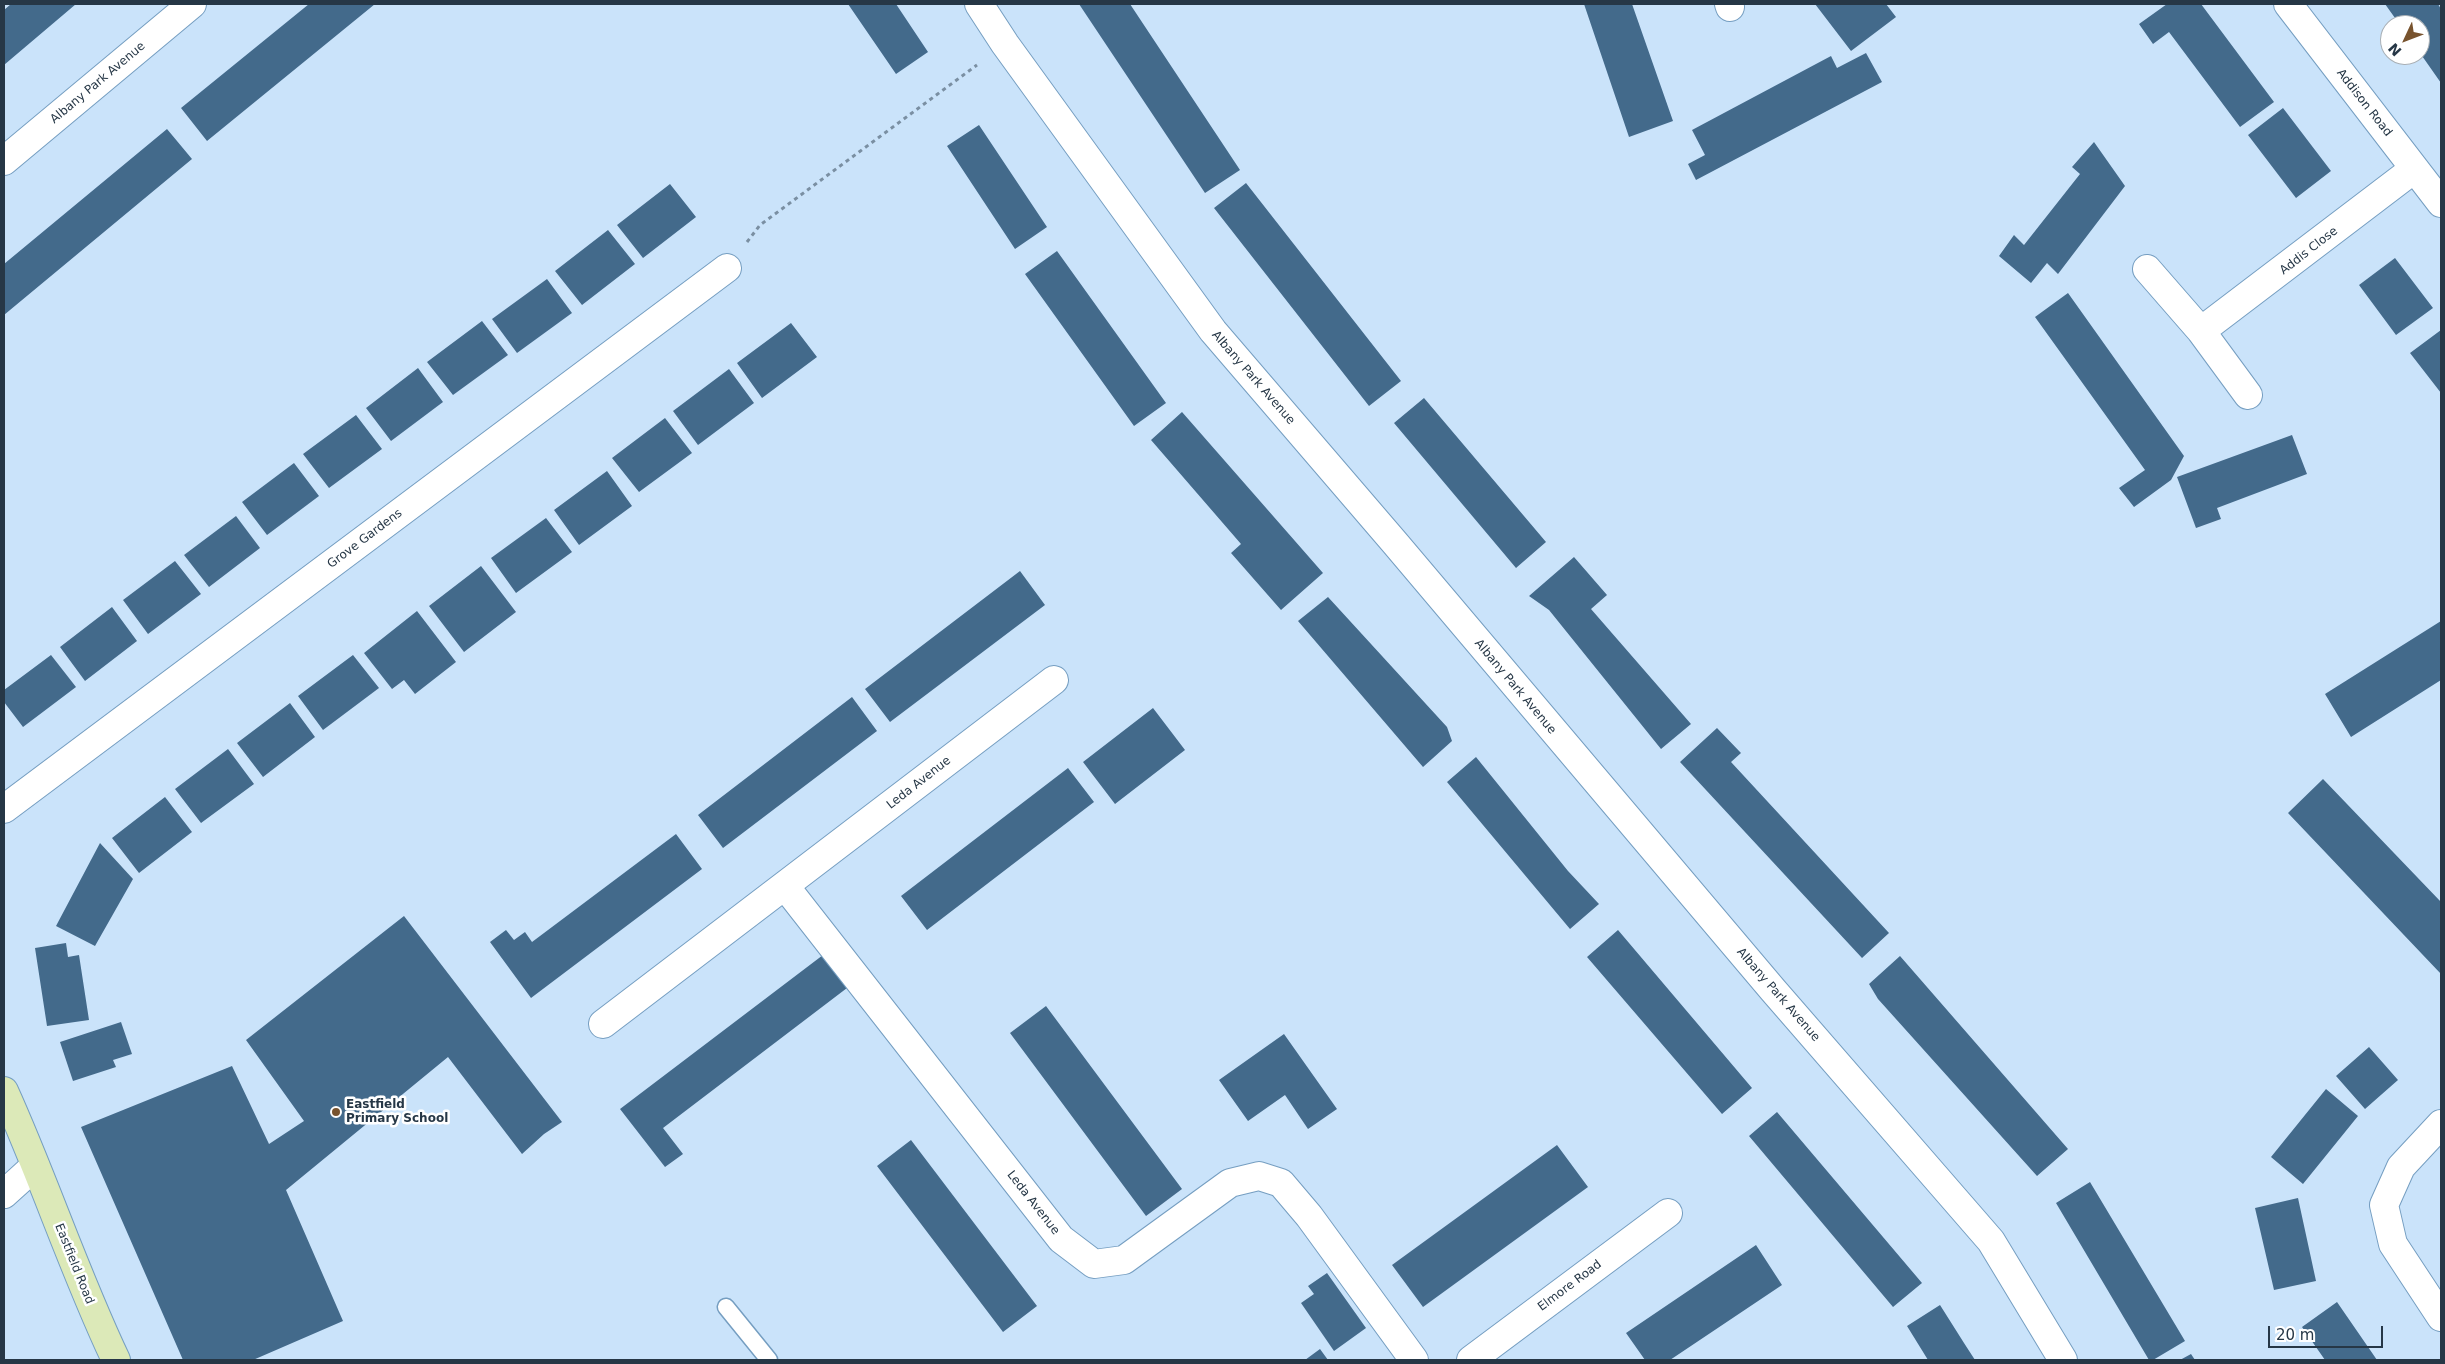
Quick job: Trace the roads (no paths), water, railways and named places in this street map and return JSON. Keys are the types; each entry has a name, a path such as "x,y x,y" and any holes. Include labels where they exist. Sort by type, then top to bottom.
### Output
{"street":[{"name":"Albany Park Avenue","path":"4,161 101,82 192,4"},
{"name":"Albany Park Avenue","path":"979,4 1005,44 1213,331 1773,990 1990,1242 2063,1360"},
{"name":"Addison Road","path":"2288,4 2441,203"},
{"name":"Addis Close","path":"2201,331 2414,169"},
{"name":"Grove Gardens","path":"4,809 727,268"},
{"path":"2147,268 2201,331 2248,395"},
{"name":"Leda Avenue","path":"603,1024 1054,680"},
{"name":"Leda Avenue","path":"785,886 1061,1238 1094,1264 1124,1260 1230,1183 1259,1176 1281,1183 1309,1216 1414,1360"},
{"name":"Eastfield Road","path":"4,1091 90,1306 116,1360"},
{"path":"2441,1124 2400,1167 2384,1205 2393,1244 2441,1317"},
{"path":"4,1194 35,1166"},
{"name":"Elmore Road","path":"1471,1360 1668,1213"}],"lane":[{"path":"726,1307 769,1360"}],"place":[{"name":"Eastfield Primary School","path":"336,1112"}]}
